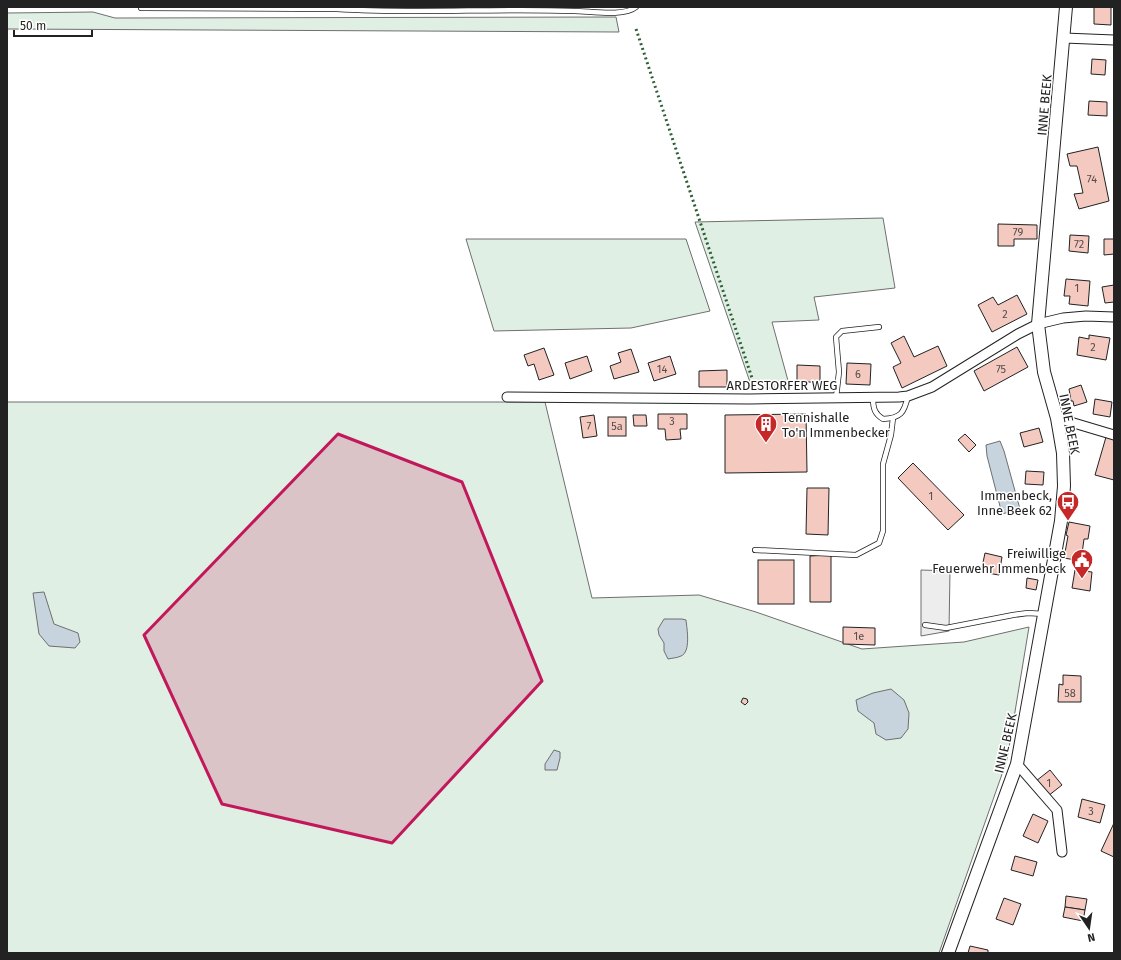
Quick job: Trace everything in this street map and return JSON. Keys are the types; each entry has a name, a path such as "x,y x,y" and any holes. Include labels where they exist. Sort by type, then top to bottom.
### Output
{"street":[{"name":"INNE BEEK","path":"948,953 1017,764 1061,521 1064,486 1063,453 1057,418 1044,372 1038,324 1066,7"},
{"path":"1064,38 1114,40"},
{"name":"ARDESTORFER WEG","path":"507,397 603,399 895,398 908,396 932,387 1018,334 1038,324 1063,318 1086,316 1114,317"},
{"path":"1057,418 1114,435"},
{"path":"1017,764 1056,810 1062,852"}],"lane":[{"path":"141,7 550,10 621,13 636,7"},
{"path":"836,398 839,372 836,337 842,331 880,327"},
{"path":"873,398 875,414 883,419 894,418 902,413 908,396"},
{"path":"755,550 856,554 879,543 883,531 883,464 894,418"},
{"path":"926,625 946,628 1013,614 1044,614"}],"highlighted area":[{"path":"338,434 462,482 542,681 392,843 222,804 144,635"}],"green space":[{"path":"93,12 115,18 616,17 619,32 7,29 7,13"},
{"path":"883,218 895,288 814,297 819,320 772,322 790,388 752,388 695,222"},
{"path":"466,239 686,239 710,311 631,328 494,331"},
{"path":"7,402 545,402 592,598 699,595 756,612 862,649 964,642 1029,627 1007,760 939,953 7,953"}],"shaded area":[{"path":"1000,441 1020,509 1002,514 987,456 986,445"},
{"path":"921,570 950,571 949,631 921,636"},
{"path":"44,592 54,624 78,633 80,642 75,648 49,646 39,634 33,593"},
{"path":"664,619 686,620 686,650 684,654 676,658 668,659 664,651 664,643 659,635 658,629"},
{"path":"891,689 904,700 909,713 908,729 901,738 886,740 876,734 874,723 858,711 856,700 873,693"},
{"path":"554,750 560,752 557,770 545,770 545,764"}],"building":[{"path":"1094,7 1111,7 1111,25 1094,24"},
{"path":"1092,59 1106,60 1105,75 1091,74"},
{"path":"1089,101 1107,102 1107,116 1088,115"},
{"path":"1098,147 1109,201 1079,209 1074,194 1083,193 1077,166 1070,166 1067,154"},
{"path":"998,224 1037,225 1037,239 1014,239 1014,246 998,246"},
{"path":"1070,235 1089,236 1088,253 1069,251"},
{"path":"1104,239 1114,239 1114,254 1104,255"},
{"path":"1066,279 1090,281 1088,306 1069,304 1070,296 1064,296"},
{"path":"1114,285 1114,302 1105,303 1102,287"},
{"path":"1017,295 1027,314 992,332 978,305 993,297 998,305"},
{"path":"1089,335 1110,338 1106,360 1077,355 1079,337 1089,339"},
{"path":"904,336 914,357 938,346 947,366 902,388 893,367 901,363 891,343"},
{"path":"1017,347 1028,367 984,391 974,371"},
{"path":"544,348 554,375 539,380 534,364 528,366 524,355"},
{"path":"631,349 639,372 614,379 610,366 621,362 618,353"},
{"path":"587,356 592,371 570,379 565,363"},
{"path":"670,356 676,374 654,381 648,363"},
{"path":"847,363 871,364 870,385 846,384"},
{"path":"797,365 820,366 820,382 797,382"},
{"path":"727,370 727,387 699,387 699,371"},
{"path":"1081,385 1087,402 1074,406 1073,401 1071,401 1069,389"},
{"path":"1095,399 1112,402 1110,417 1093,414"},
{"path":"658,414 687,414 687,429 680,429 681,439 666,440 665,429 658,429"},
{"name":"Tennishalle To'n Immenbecker","path":"806,414 807,472 725,473 725,415"},
{"path":"594,415 597,436 583,438 580,417"},
{"path":"633,415 646,415 647,426 634,426"},
{"path":"608,417 626,417 626,436 608,436"},
{"path":"1039,428 1043,442 1024,447 1020,433"},
{"path":"965,434 976,445 969,452 958,440"},
{"path":"1106,437 1114,439 1114,480 1095,475"},
{"path":"913,463 964,515 948,530 898,478"},
{"path":"1026,471 1044,472 1043,485 1025,484"},
{"path":"807,488 829,488 828,535 806,534"},
{"path":"1069,522 1090,526 1088,539 1084,539 1081,561 1064,558"},
{"path":"985,553 1002,557 999,575 981,572"},
{"path":"831,555 831,602 810,602 810,556"},
{"path":"758,560 794,560 794,604 758,604"},
{"name":"Freiwillige Feuerwehr Immenbeck","path":"1075,570 1092,572 1090,591 1072,588"},
{"path":"1027,578 1038,580 1036,590 1026,588"},
{"path":"843,627 875,628 875,645 843,644"},
{"path":"1063,675 1081,676 1081,702 1058,702 1059,684 1063,685"},
{"path":"743,698 747,699 748,702 745,705 741,702"},
{"path":"1050,770 1062,785 1048,796 1036,781"},
{"path":"1082,799 1105,805 1100,823 1078,817"},
{"path":"1033,814 1048,821 1038,843 1023,836"},
{"path":"1114,823 1114,857 1101,851"},
{"path":"1015,856 1037,862 1033,876 1011,870"},
{"path":"1066,896 1087,899 1085,910 1065,907"},
{"path":"1004,898 1021,904 1013,925 996,919"},
{"path":"1065,907 1085,910 1083,921 1063,917"},
{"path":"970,946 988,950 988,953 968,953"}],"hedge":[{"path":"636,29 753,381"}],"place":[{"name":"Tennishalle To'n Immenbecker","path":"766,444"},
{"name":"Immenbeck, Inne Beek 62","path":"1068,522"},
{"name":"Freiwillige Feuerwehr Immenbeck","path":"1082,580"}]}
